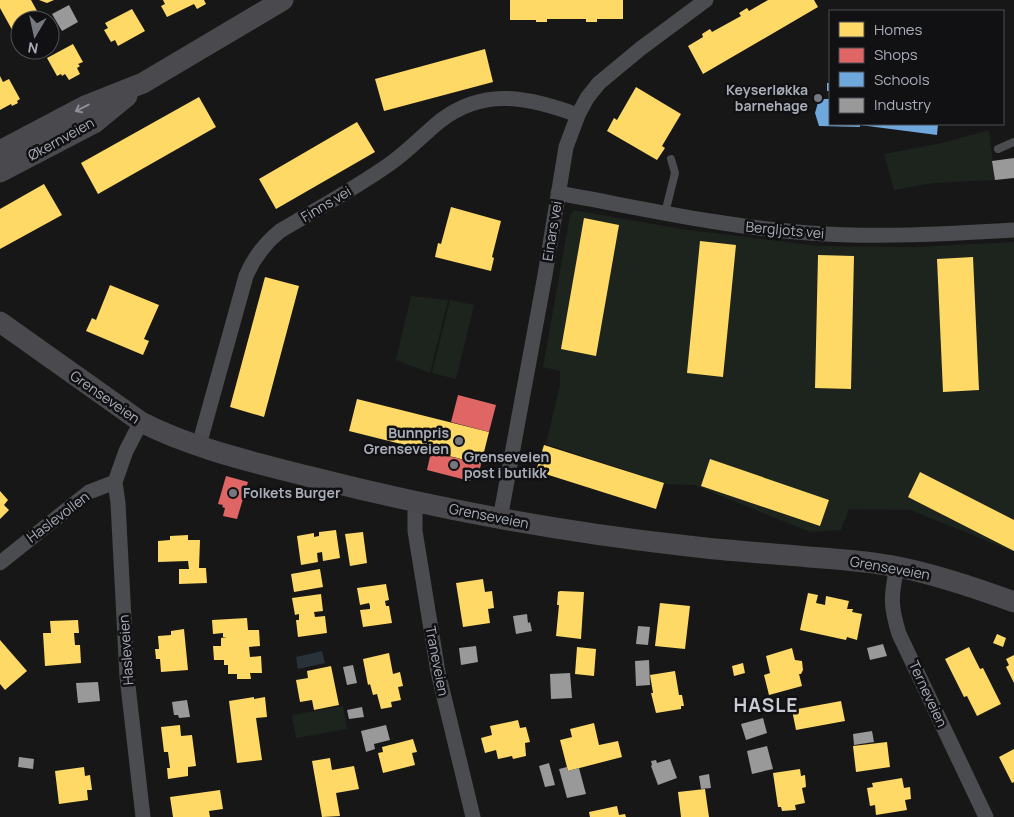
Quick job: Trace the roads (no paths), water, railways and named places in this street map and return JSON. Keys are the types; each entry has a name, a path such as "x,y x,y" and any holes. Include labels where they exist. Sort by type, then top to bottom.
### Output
{"main road":[{"name":"Økernveien","path":"0,172 94,123 143,83 276,2"},
{"name":"Økernveien","path":"0,151 85,106 143,83"},
{"name":"Grenseveien","path":"0,322 141,422 154,429 199,445 260,464 415,502 500,519 688,546 856,560 897,566 950,579 1014,602"}],"street":[{"name":"Einars vei","path":"500,519 545,275 566,147 578,115 587,98 613,70 706,0"},
{"name":"Finns vei","path":"199,445 246,276 256,255 270,238 376,174 403,154 442,120 469,105 486,100 514,98 552,106 578,115"},
{"name":"Bergljots vei","path":"558,193 753,228 841,235 1014,230"},
{"path":"115,482 126,451 141,422"},
{"name":"Haslevollen","path":"0,562 89,492 115,482"},
{"name":"Hasleveien","path":"115,482 118,503 127,677 143,817"},
{"name":"Traneveien","path":"415,502 416,531 438,672 472,817"},
{"name":"Terneveien","path":"897,566 891,596 899,634 986,817"}],"lane":[{"path":"998,149 1014,142"},
{"path":"665,213 675,173 671,159"}],"place":[{"name":"Keyserløkka barnehage","path":"818,98"},
{"name":"Bunnpris Grenseveien","path":"459,441"},
{"name":"Grenseveien post i butikk","path":"454,465"},
{"name":"Folkets Burger","path":"233,493"}],"district":[{"name":"HASLE","path":"766,705"}]}
